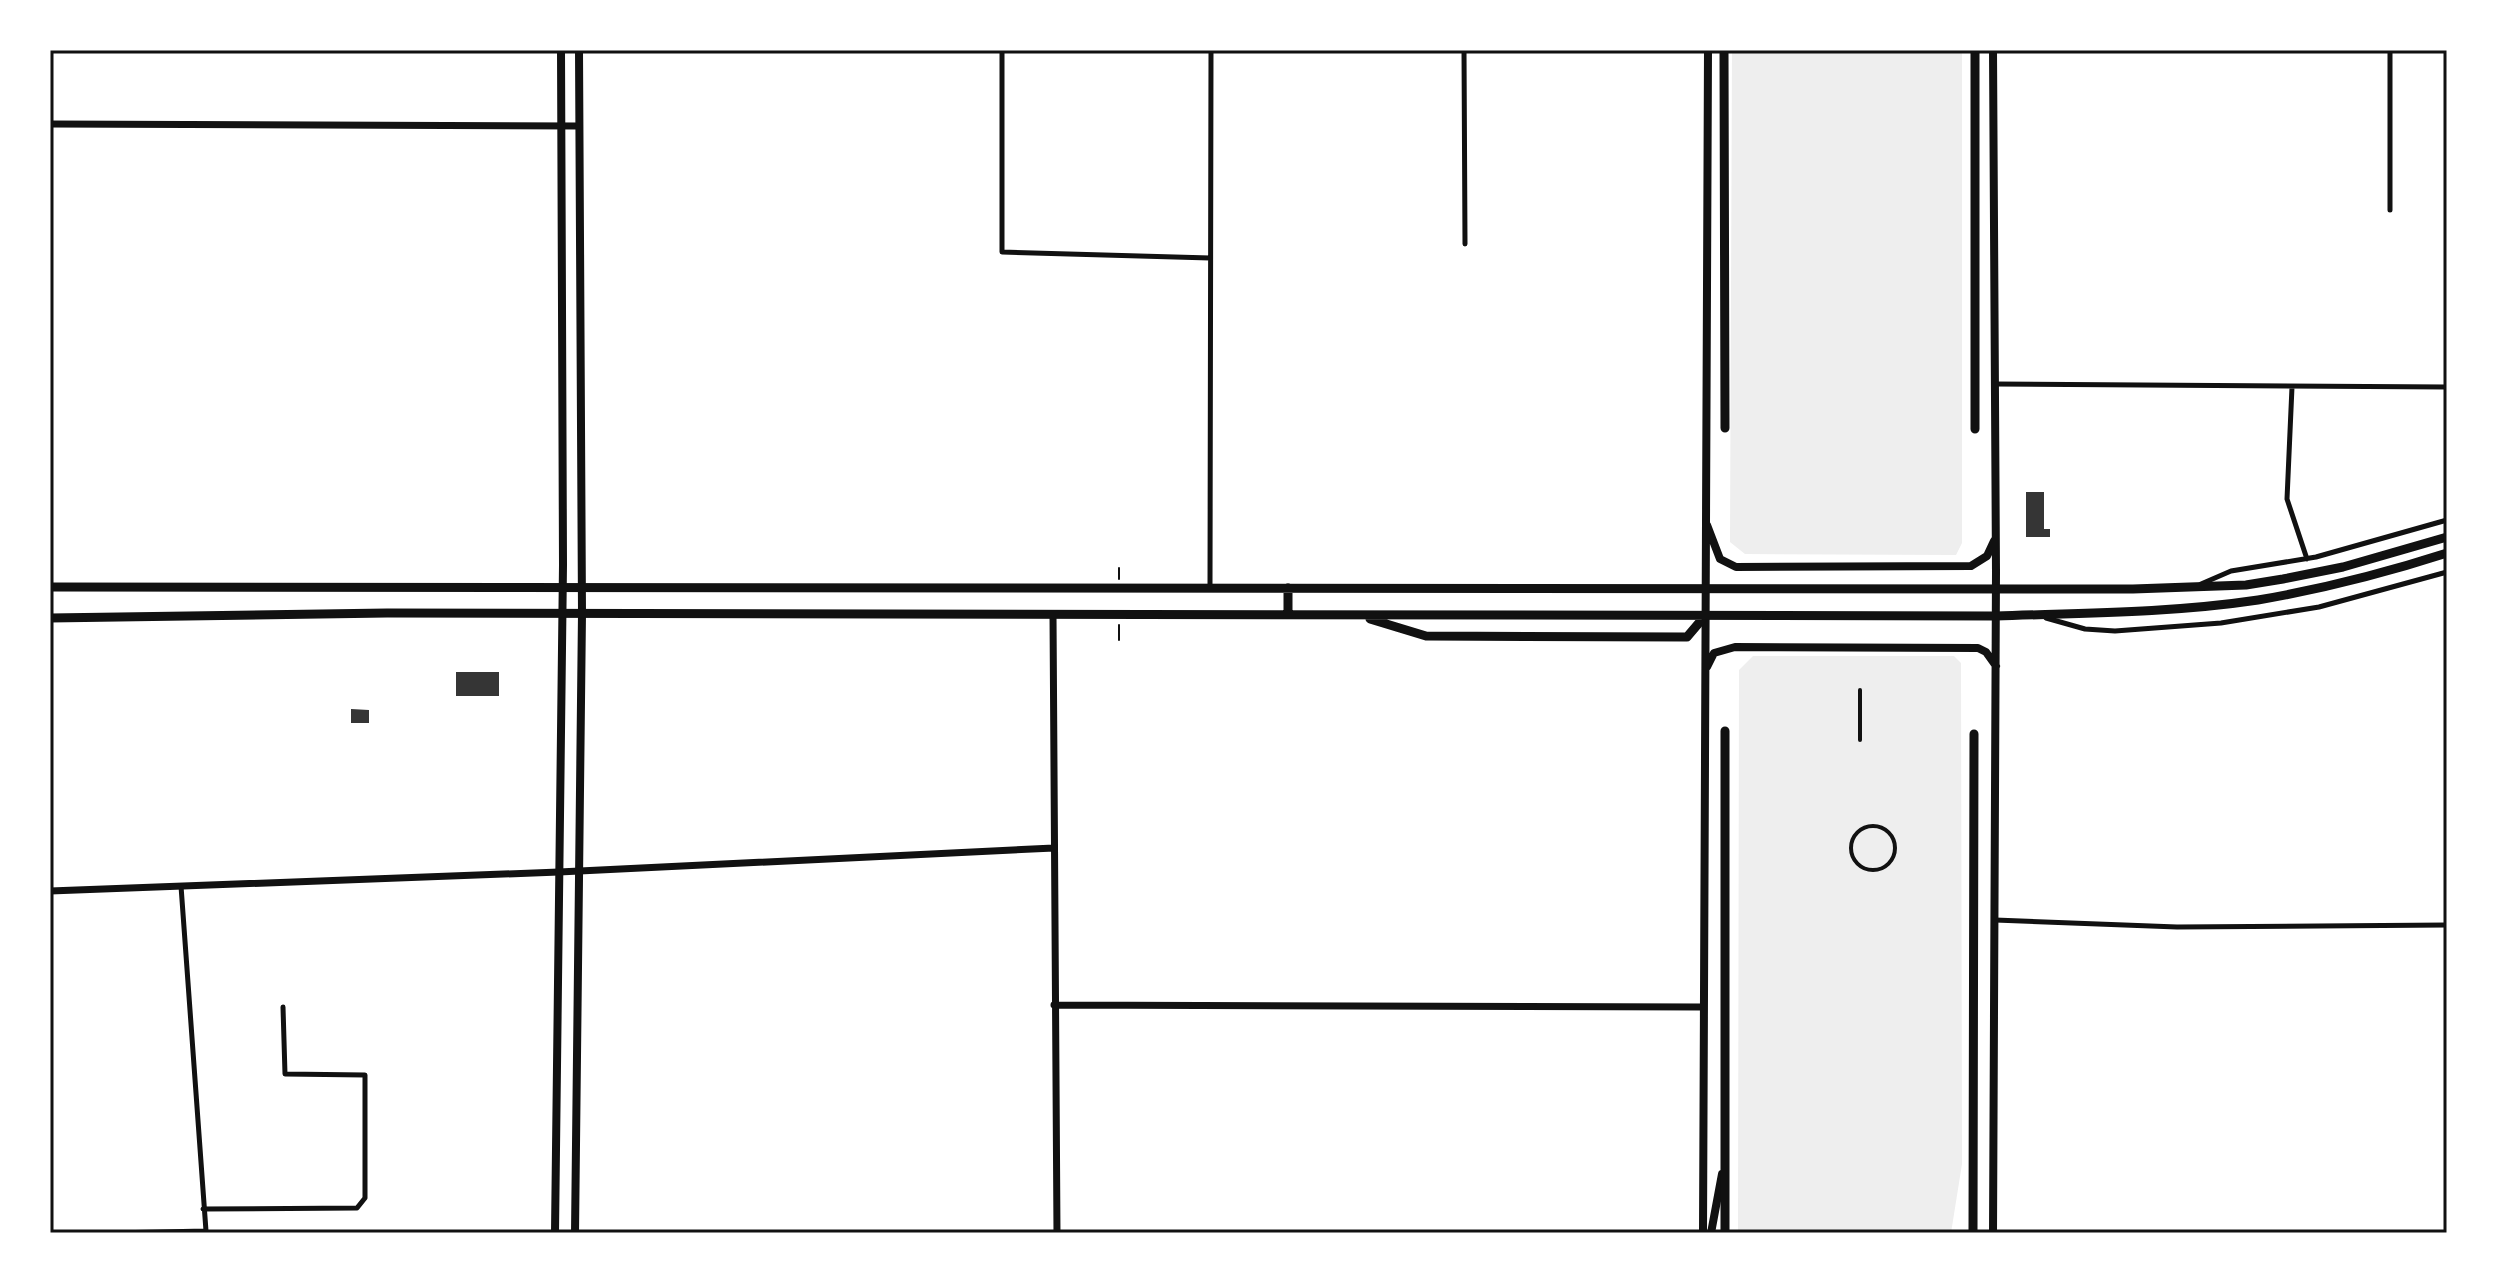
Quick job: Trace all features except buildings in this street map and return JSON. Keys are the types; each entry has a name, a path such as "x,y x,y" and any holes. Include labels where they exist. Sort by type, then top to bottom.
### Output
{"main road":[{"path":"555,1233 562,586 561,50"},
{"path":"575,1233 582,613 579,50"},
{"path":"1703,1233 1708,50"},
{"path":"1724,50 1725,428"},
{"path":"1975,50 1975,429"},
{"path":"1993,50 1996,534 1993,1233"},
{"path":"1704,512 1720,559 1736,567 1971,566 1987,556 1996,534"},
{"path":"50,587 2133,589 2246,585 2312,575 2447,537"},
{"path":"50,618 387,613 1704,617 2037,615 2167,610 2257,600 2364,577 2447,553"},
{"path":"1288,588 1288,615"},
{"path":"1359,616 1426,636 1687,637 1704,617"},
{"path":"1704,676 1714,653 1735,647 1978,648 1986,652 1996,667"},
{"path":"1725,731 1725,1233"},
{"path":"1973,1233 1974,734"},
{"path":"1711,1233 1725,1157"}],"street":[{"path":"1002,50 1002,252 1210,258"},
{"path":"1210,589 1211,50"},
{"path":"1464,50 1465,244"},
{"path":"2390,50 2390,210"},
{"path":"50,124 579,126"},
{"path":"1995,384 2447,387"},
{"path":"2292,387 2287,499 2307,559"},
{"path":"2199,585 2231,571 2307,559 2447,520"},
{"path":"2037,615 2085,629 2100,630 2221,623 2319,607 2447,572"},
{"path":"1053,614 1057,1233"},
{"path":"1860,690 1860,740"},
{"path":"1871,826 1891,835 1895,850 1889,863 1875,870 1862,867 1851,850 1854,837 1871,826"},
{"path":"50,891 559,872 1054,848"},
{"path":"112,1233 206,1231 181,886"},
{"path":"1995,920 2177,927 2447,925"},
{"path":"1054,1005 1703,1007"},
{"path":"203,1209 357,1208 365,1198 365,1075 285,1074 283,1007"}],"shaded area":[{"path":"1732,50 1962,50 1962,543 1956,555 1745,554 1730,542"},
{"path":"1753,656 1954,656 1961,663 1962,1164 1951,1233 1738,1233 1739,670"}]}
